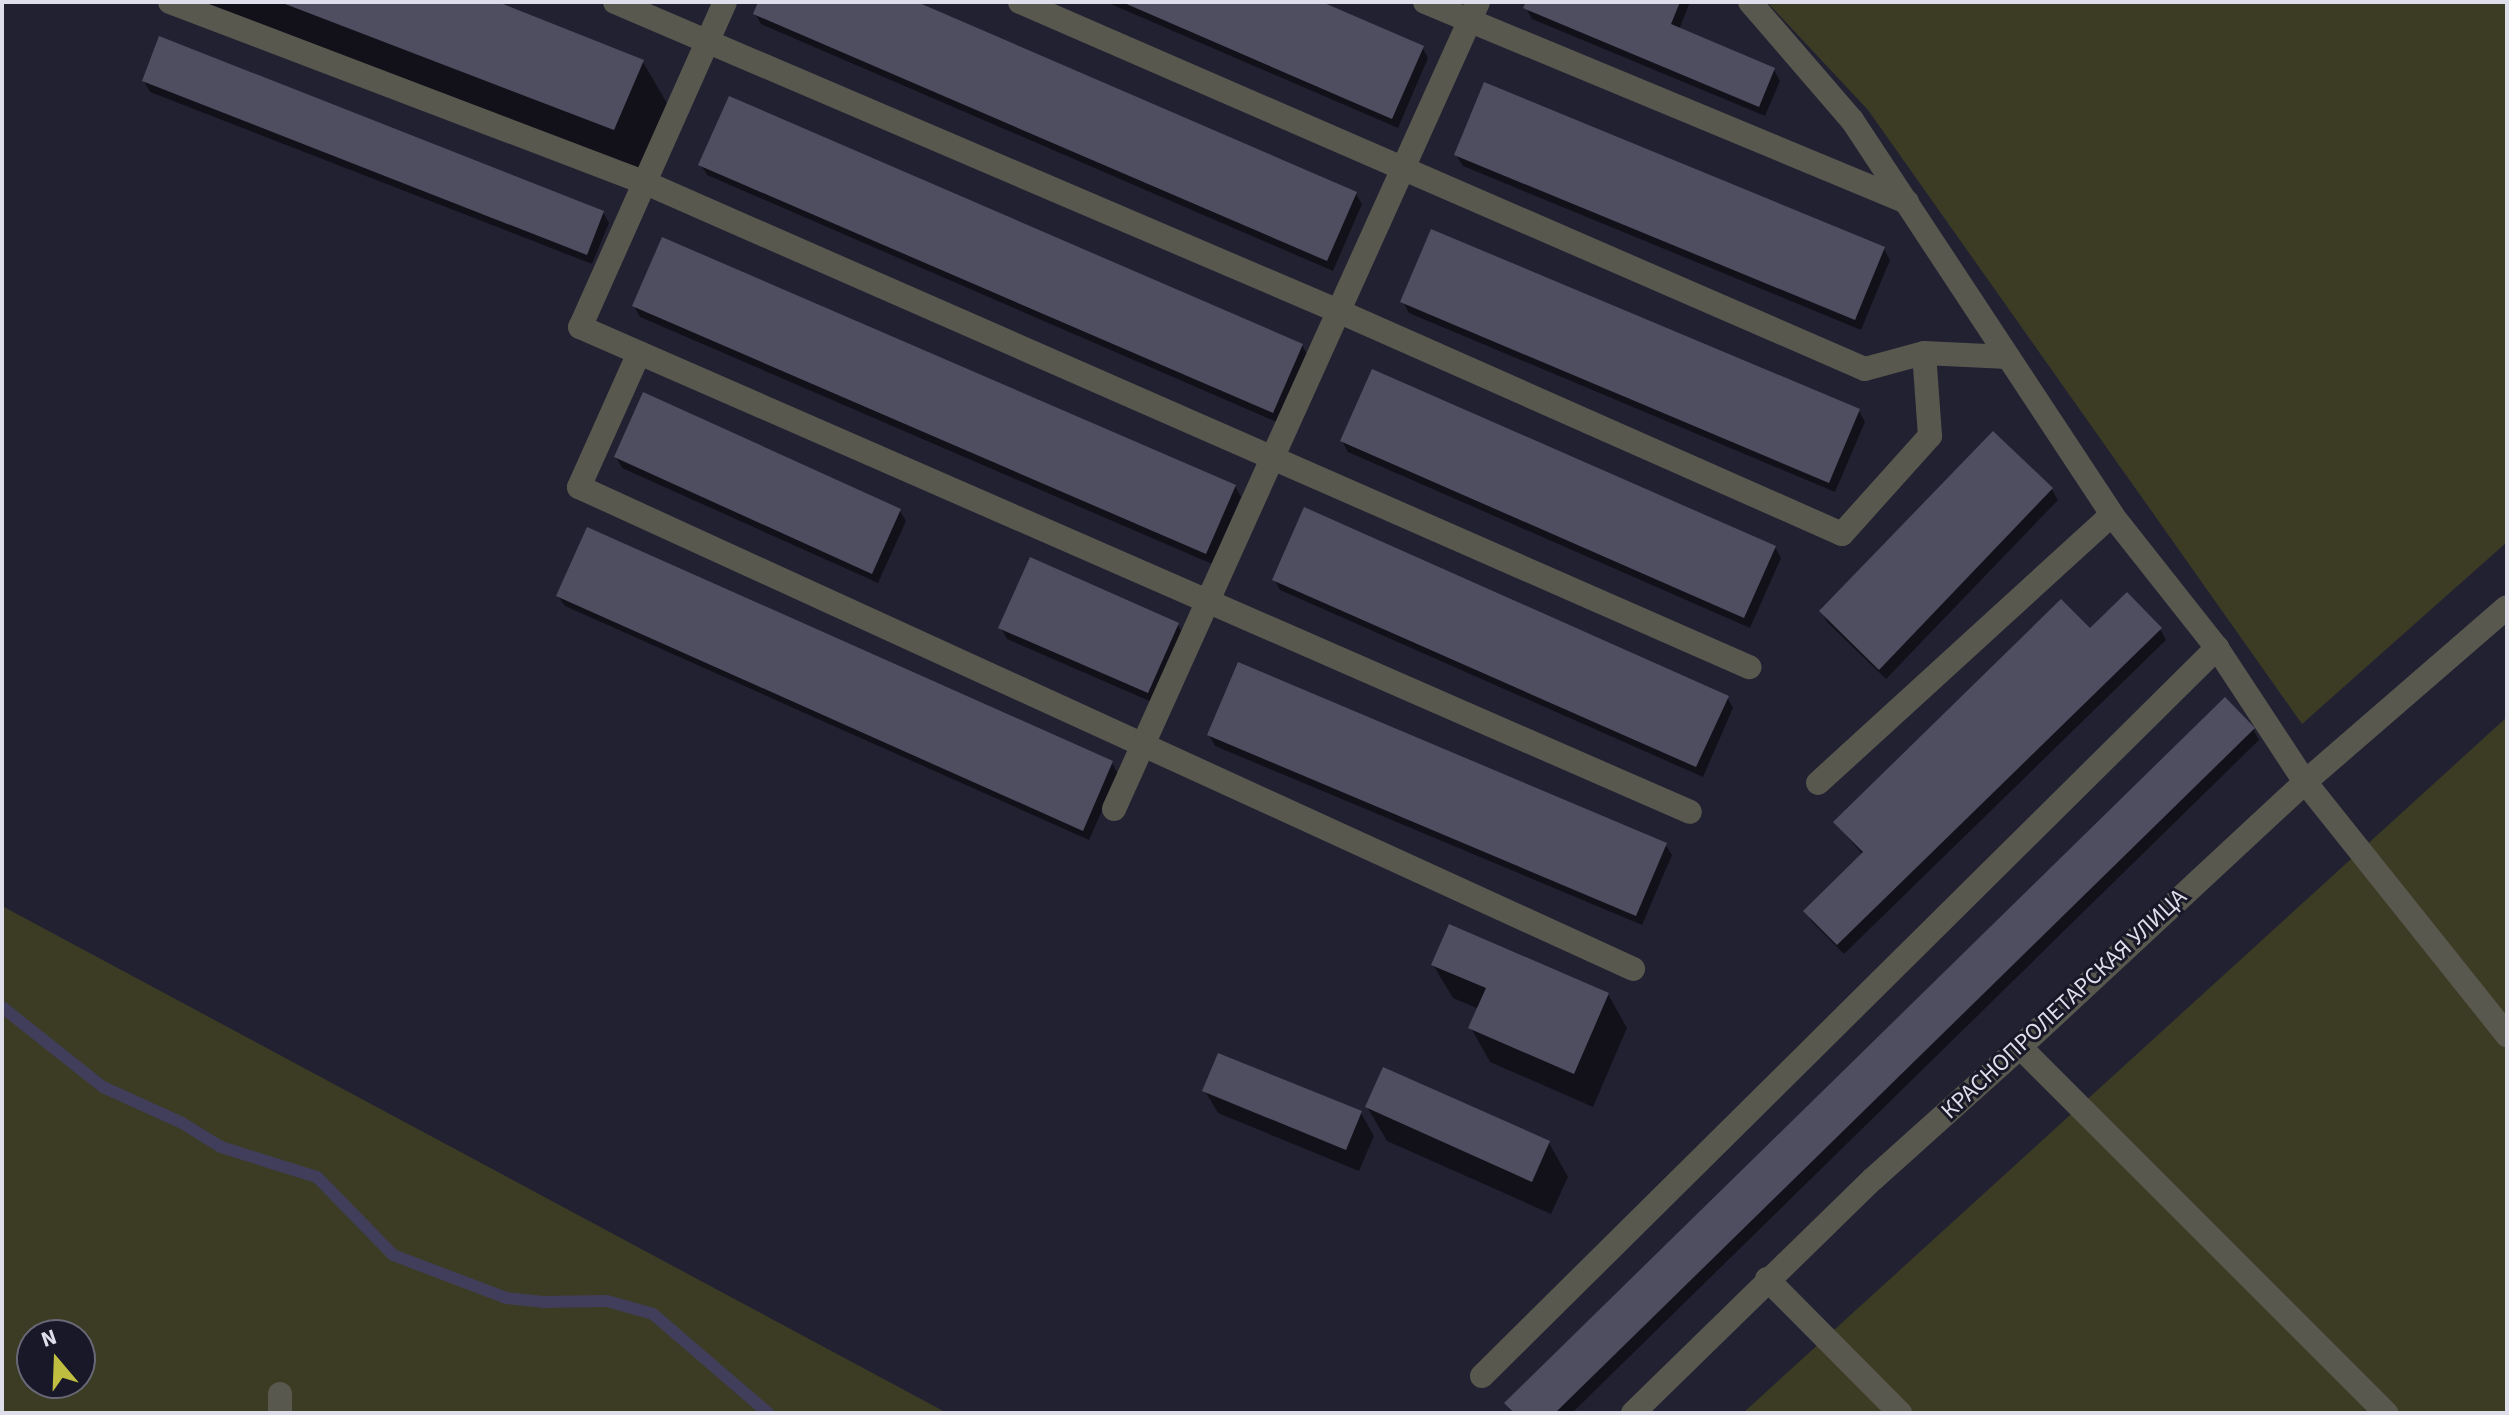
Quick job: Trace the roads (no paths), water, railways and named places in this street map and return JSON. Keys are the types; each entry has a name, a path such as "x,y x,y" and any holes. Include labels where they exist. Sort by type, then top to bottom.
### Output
{"street":[{"path":"170,2 646,183 1749,667"},
{"path":"615,2 1338,311 1842,534 1930,436 1924,353"},
{"path":"725,2 580,327 1690,812"},
{"path":"1020,2 1865,369 1924,353 2008,357"},
{"path":"1425,2 1474,12 1907,202"},
{"path":"1750,2 1852,120 2112,515 2217,648 2305,782 2507,1035"},
{"path":"1114,809 1474,12"},
{"path":"639,353 579,487 1633,969"},
{"path":"1818,783 2112,515"},
{"name":"КРАСНОПРОЛЕТАРСКАЯ УЛИЦА","path":"1633,1413 1767,1279 2305,782 2507,607"},
{"path":"1482,1376 2217,648"},
{"path":"2020,1047 2386,1413"},
{"path":"1767,1279 1900,1413"}],"waterway":[{"path":"2,1007 103,1087 182,1123 221,1147 317,1177 393,1255 506,1298 543,1302 607,1301 653,1314 768,1413"}]}
